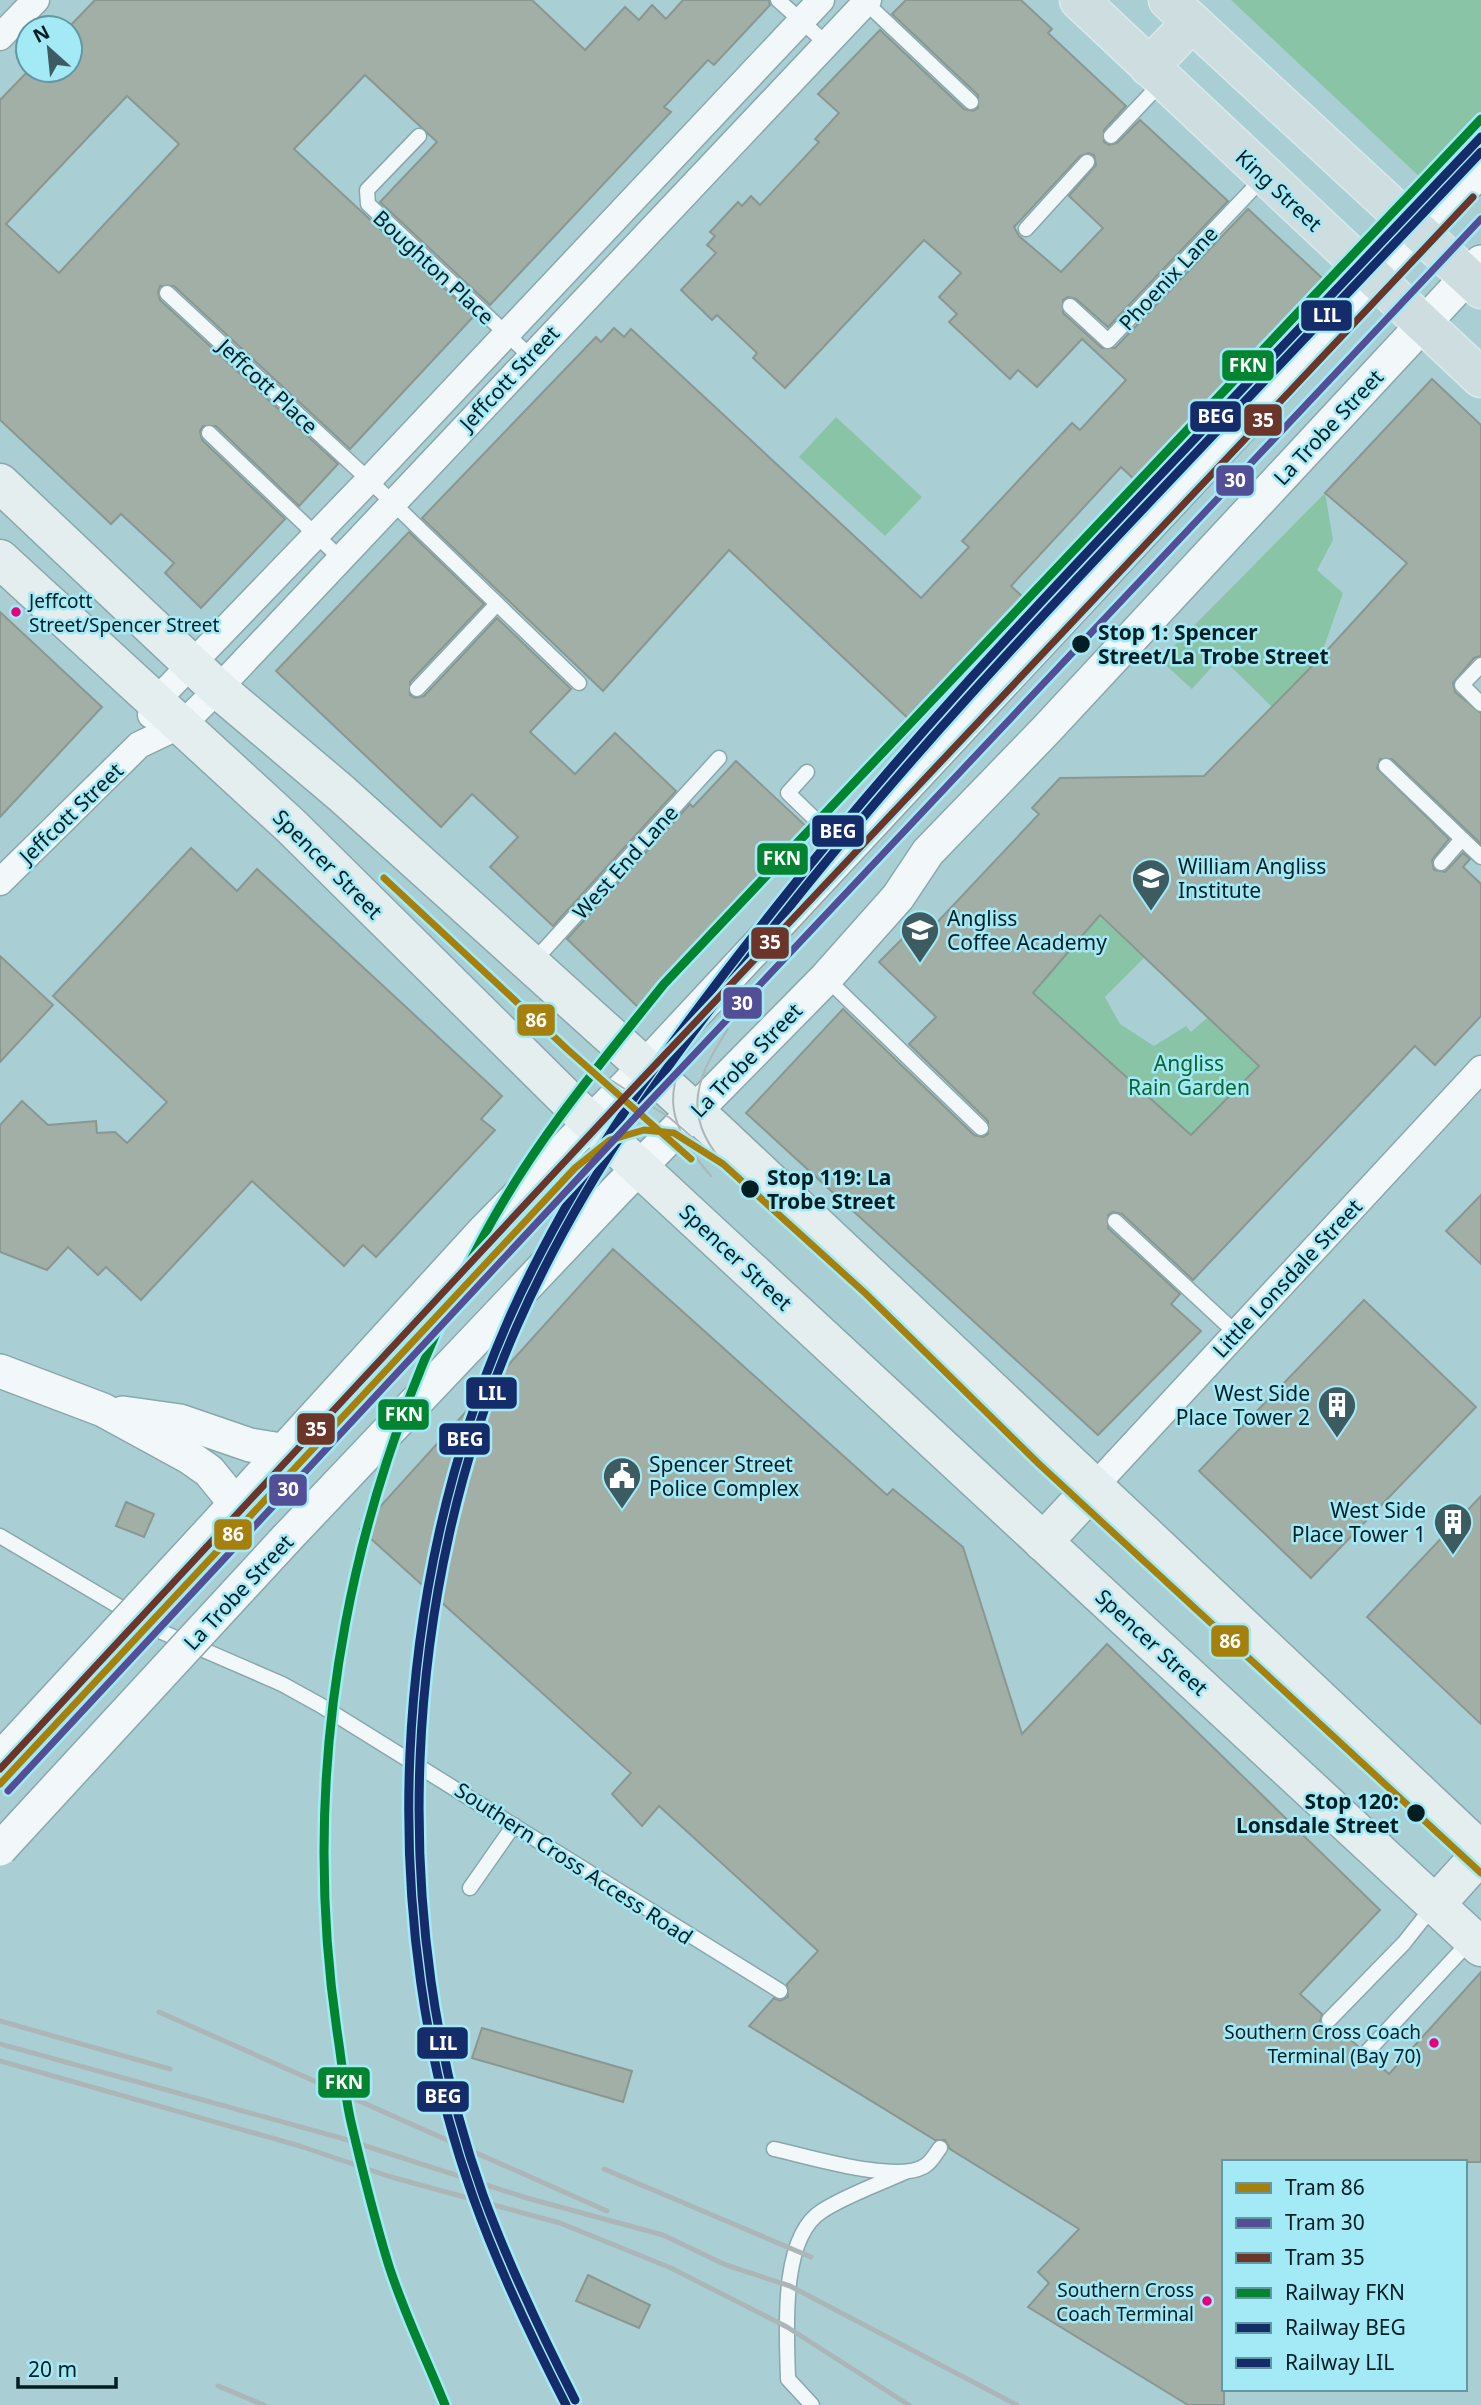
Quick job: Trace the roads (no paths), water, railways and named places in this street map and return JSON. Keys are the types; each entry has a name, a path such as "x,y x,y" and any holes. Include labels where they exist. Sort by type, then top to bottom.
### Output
{"highway":[{"name":"King Street","path":"1079,0 1264,177 1481,378"},
{"path":"1156,74 1180,11 1421,233 1477,276"}],"main road":[{"path":"0,483 205,677 341,793 694,1113 1481,1853 1434,1905"},
{"name":"Spencer Street","path":"0,559 291,826 590,1122 1434,1905 1478,1938"},
{"path":"1043,1542 1093,1488"}],"street":[{"path":"0,37 36,0"},
{"name":"Jeffcott Street","path":"169,713 205,677 316,535 821,0"},
{"name":"Jeffcott Street","path":"1,878 141,744 205,677 340,558 865,1"},
{"path":"0,1759 282,1450 644,1068 1481,169"},
{"name":"La Trobe Street","path":"0,1849 286,1539 640,1168 826,978 898,897 928,852 1046,730 1423,324 1477,276"},
{"name":"Little Lonsdale Street","path":"1093,1488 1481,1069"},
{"path":"0,1371 103,1410 201,1465 230,1509"},
{"path":"103,1410 180,1421 250,1445 282,1450"}],"lane":[{"path":"778,0 827,44"},
{"path":"865,1 971,102"},
{"path":"1111,136 1156,74"},
{"name":"Boughton Place","path":"419,136 367,190 368,205 530,356"},
{"path":"1026,229 1087,162"},
{"name":"Phoenix Lane","path":"1070,306 1108,341 1264,177"},
{"name":"Jeffcott Place","path":"167,293 369,480 579,683"},
{"path":"209,433 340,558"},
{"path":"417,689 497,604"},
{"path":"1481,665 1462,685 1481,704"},
{"name":"West End Lane","path":"530,966 719,758"},
{"path":"1386,766 1481,857"},
{"path":"807,772 788,793 847,850"},
{"path":"1441,863 1462,839"},
{"path":"826,978 981,1128"},
{"path":"1115,1221 1236,1333"},
{"name":"Southern Cross Access Road","path":"0,1535 162,1632 282,1684 320,1705 780,1992"},
{"path":"470,1888 514,1825"},
{"path":"1329,2020 1404,1943 1434,1905"},
{"path":"1366,2053 1478,1938"},
{"path":"812,2405 788,2379 788,2315 796,2244 804,2227 821,2211 926,2165 940,2148"},
{"path":"774,2149 881,2171 905,2172"}],"tram line":[{"name":"35","path":"0,1769 623,1099 1473,197"},
{"name":"30","path":"8,1791 639,1113 1481,219"},
{"name":"86","path":"384,878 567,1049 691,1159"},
{"path":"728,1029 706,1068 697,1102 705,1136 732,1173"},
{"path":"696,1038 677,1076 673,1093 674,1110 686,1142 711,1176"},
{"path":"578,1059 670,1118 723,1164"},
{"name":"86","path":"0,1784 575,1168 610,1140 644,1130 674,1133 723,1164 865,1293 1039,1464 1481,1873"}],"railway":[{"path":"159,2012 607,2211"},
{"path":"0,2021 170,2069"},
{"path":"0,2044 341,2138 527,2198 663,2235 726,2265 790,2286 1017,2405"},
{"path":"0,2061 300,2146 391,2177 560,2223 671,2268 787,2327 909,2405"},
{"path":"604,2169 811,2257"},
{"path":"218,2386 264,2405"}],"rail line":[{"name":"FKN","path":"445,2405 388,2263 349,2111 326,1928 324,1826 331,1724 345,1624 368,1525 398,1427 437,1332 482,1239 522,1171 567,1107 664,984 1481,119"},
{"name":"BEG","path":"566,2405 528,2329 494,2251 473,2197 442,2092 421,1982 410,1870 410,1756 420,1643 439,1532 469,1424 508,1321 564,1210 628,1106 700,1005 820,852 911,745 1005,641 1481,137"},
{"name":"LIL","path":"575,2400 526,2299 493,2221 452,2090 431,1982 421,1870 420,1758 430,1645 449,1535 478,1428 517,1326 572,1216 671,1062 783,915 873,805 1015,646 1481,152"}],"place":[{"name":"Jeffcott Street/Spencer Street","path":"16,612"},
{"name":"Stop 1: Spencer Street/La Trobe Street","path":"1081,644"},
{"name":"William Angliss Institute","path":"1151,912"},
{"name":"Angliss Coffee Academy","path":"920,964"},
{"name":"Stop 119: La Trobe Street","path":"750,1189"},
{"name":"West Side Place Tower 2","path":"1337,1439"},
{"name":"Spencer Street Police Complex","path":"622,1510"},
{"name":"West Side Place Tower 1","path":"1453,1556"},
{"name":"Stop 120: Lonsdale Street","path":"1416,1813"},
{"name":"Southern Cross Coach Terminal (Bay 70)","path":"1434,2043"},
{"name":"Southern Cross Coach Terminal","path":"1207,2301"}],"park label":[{"name":"Angliss Rain Garden","path":"1189,1075"}]}
